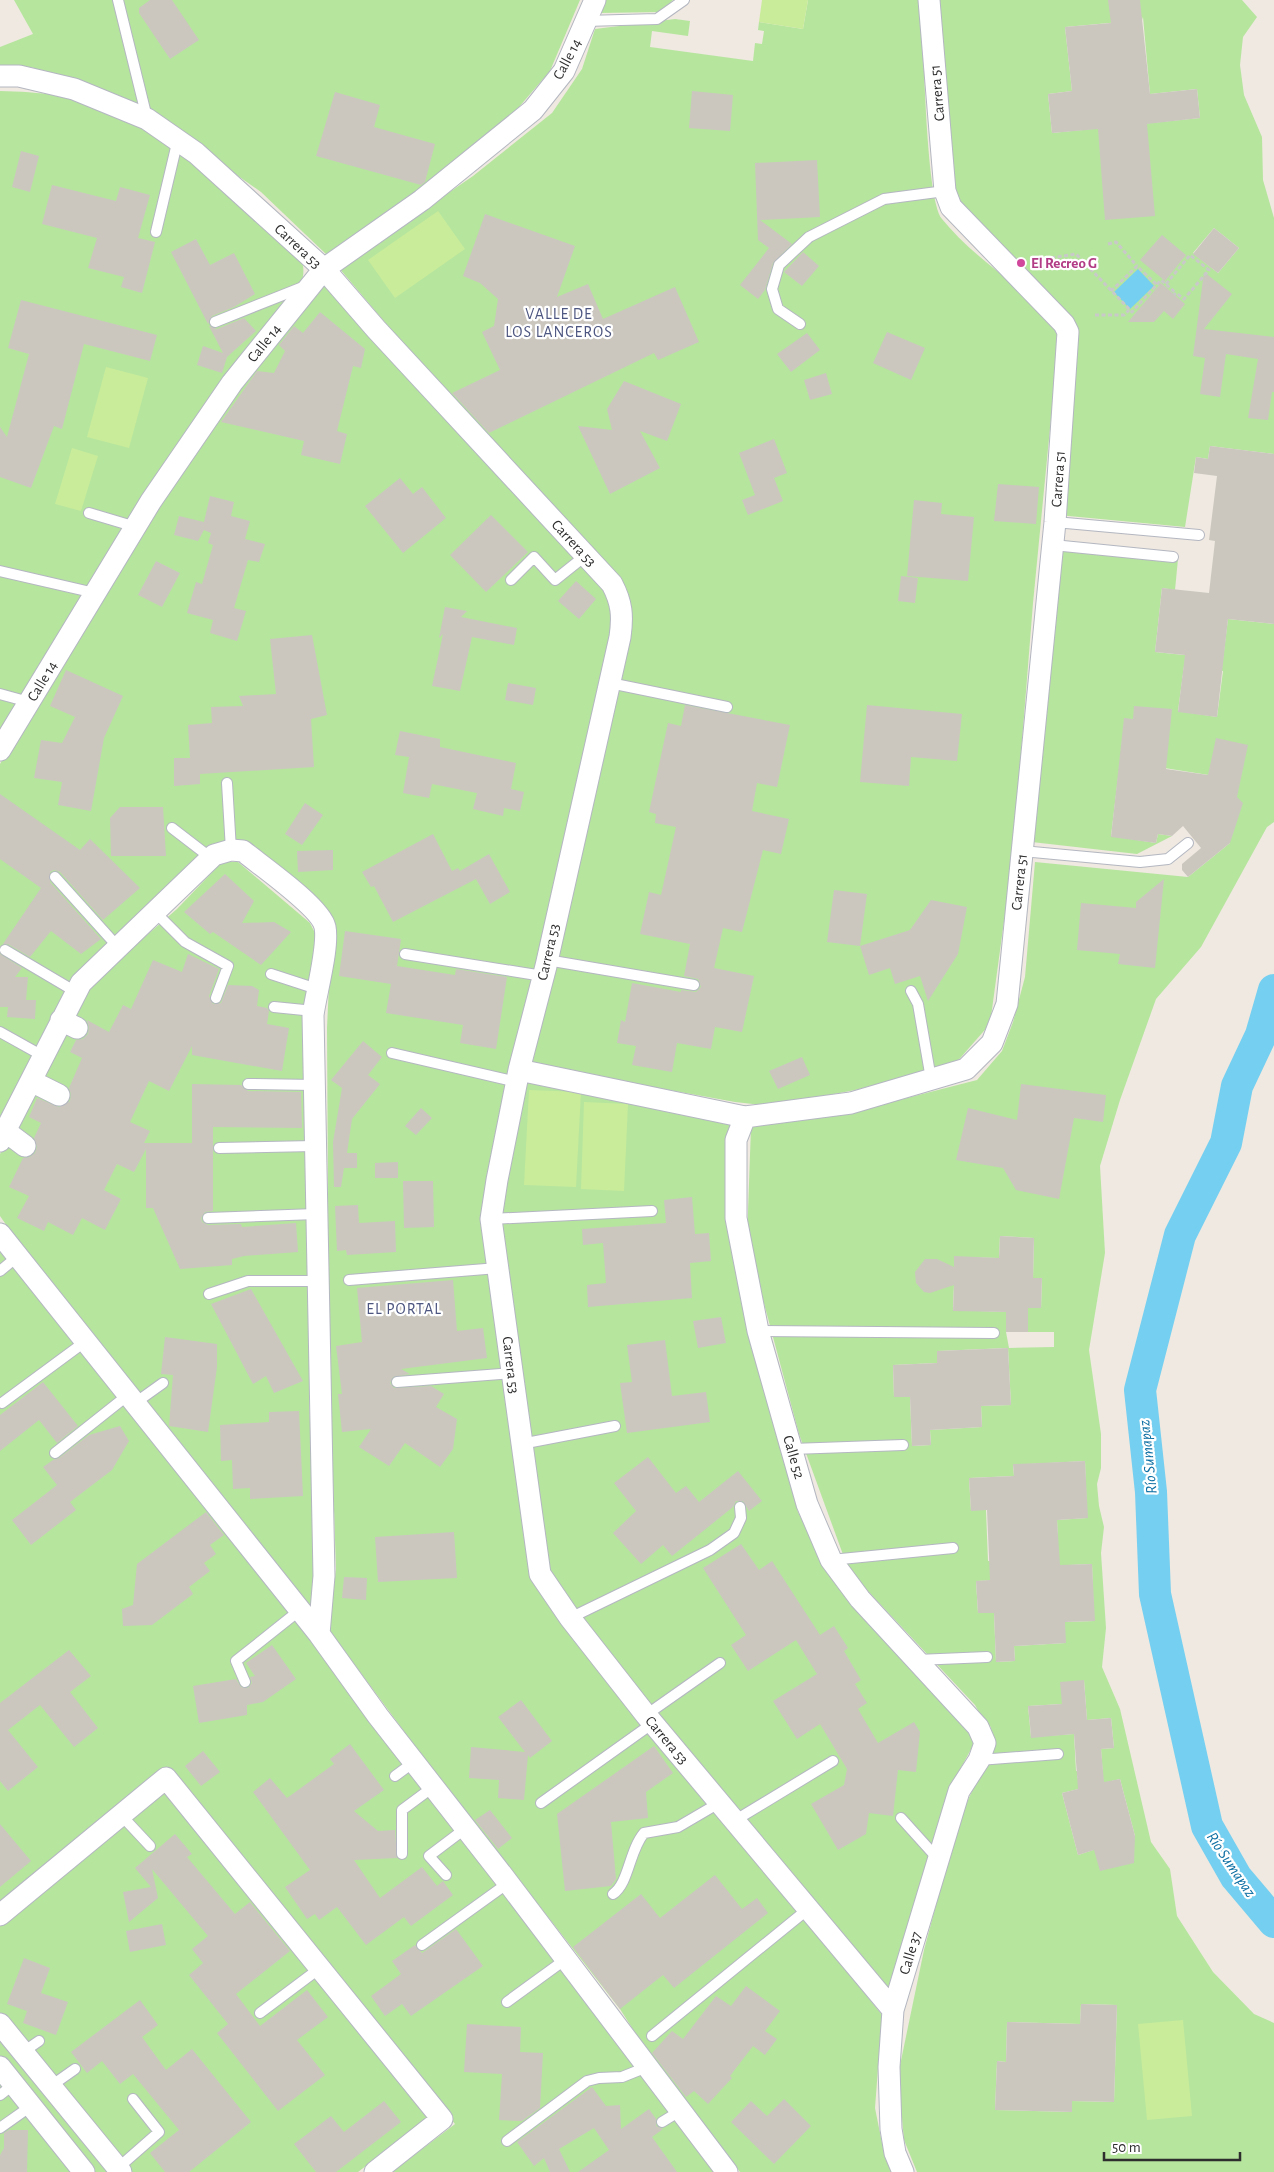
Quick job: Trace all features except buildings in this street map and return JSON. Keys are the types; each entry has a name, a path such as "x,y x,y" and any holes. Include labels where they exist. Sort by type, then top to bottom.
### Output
{"street":[{"name":"Calle 14","path":"0,750 136,527 232,382 317,277 422,200 534,110 564,71 595,0"},
{"name":"Carrera 51","path":"518,1076 745,1117 852,1103 966,1069 992,1043 1007,1004 1053,545 1068,332 1064,324 951,207 945,191 929,0"},
{"name":"Carrera 53","path":"0,76 19,76 74,89 147,119 196,153 317,277 376,329 612,584 621,600 623,617 610,683 545,968 518,1076 496,1180 491,1219 540,1574 570,1618 649,1719 893,2010"},
{"path":"24,1146 2,1136 43,1056 69,1024 76,992 80,983 214,855 231,850 243,851 314,909 324,926 324,942 314,1011 314,1146 324,1576 319,1634"},
{"path":"30,1081 59,1095"},
{"name":"Calle 52","path":"745,1117 736,1140 736,1218 758,1331 807,1504 831,1560 860,1598 978,1727 982,1752"},
{"path":"0,1234 319,1634 414,1762 727,2172"},
{"name":"Calle 37","path":"902,2172 895,2153 891,2129 889,2067 893,2010 959,1791 982,1752"},
{"path":"0,1915 166,1778 442,2119 375,2172"},
{"path":"0,2024 31,2046 51,2086 119,2170"},
{"path":"0,2067 7,2089 32,2106 84,2172"},
{"path":"63,2146 84,2126"}],"lane":[{"path":"118,0 147,119"},
{"path":"585,22 657,19 684,0"},
{"path":"156,232 178,139"},
{"path":"800,324 778,309 772,289 779,265 810,237 884,199 945,191"},
{"path":"215,322 317,277"},
{"path":"89,513 136,527"},
{"path":"1055,522 1198,535"},
{"path":"1053,545 1173,557"},
{"path":"511,580 534,557 555,580 585,556"},
{"path":"0,571 95,593"},
{"path":"610,683 726,707"},
{"path":"0,694 29,702"},
{"path":"227,783 231,850"},
{"path":"172,828 211,858"},
{"path":"1022,851 1140,862 1168,859 1188,843"},
{"path":"55,878 118,947"},
{"path":"155,912 184,942 228,966 216,998"},
{"path":"5,950 76,992"},
{"path":"405,954 694,985"},
{"path":"271,974 317,989"},
{"path":"911,991 918,1004 932,1079"},
{"path":"274,1007 314,1011"},
{"path":"0,1032 43,1056"},
{"path":"392,1053 518,1076"},
{"path":"248,1084 314,1085"},
{"path":"220,1148 314,1146"},
{"path":"491,1219 652,1211"},
{"path":"208,1218 316,1214"},
{"path":"0,1272 18,1256"},
{"path":"349,1280 498,1268"},
{"path":"209,1294 248,1281 317,1281"},
{"path":"758,1331 994,1333"},
{"path":"2,1403 86,1342"},
{"path":"397,1382 512,1373"},
{"path":"55,1453 131,1399 162,1383"},
{"path":"521,1444 615,1426"},
{"path":"792,1449 903,1445"},
{"path":"570,1618 710,1550 734,1533 741,1518 740,1507"},
{"path":"831,1560 953,1548"},
{"path":"245,1682 236,1661 300,1610"},
{"path":"916,1660 987,1657"},
{"path":"541,1803 720,1663"},
{"path":"982,1752 1058,1754"},
{"path":"734,1821 833,1760"},
{"path":"395,1776 414,1762"},
{"path":"402,1854 402,1810 433,1786"},
{"path":"613,1894 621,1888 629,1859 637,1842 644,1833 678,1827 719,1803"},
{"path":"121,1815 150,1846"},
{"path":"901,1818 938,1859"},
{"path":"446,1875 429,1856 466,1828"},
{"path":"422,1945 508,1883"},
{"path":"652,2036 808,1909"},
{"path":"507,2002 566,1960"},
{"path":"260,2013 320,1968"},
{"path":"506,2142 587,2082 599,2078 622,2077 647,2067"},
{"path":"51,2086 75,2069"},
{"path":"119,2170 159,2132 133,2099"},
{"path":"0,2128 32,2106"},
{"path":"662,2122 680,2111"}],"path":[{"path":"1108,244 1116,242 1157,285"},
{"path":"1022,280 1044,259 1076,254 1132,312 1137,309 1161,280 1175,294 1184,299 1209,270 1190,255 1176,269 1166,284"},
{"path":"1111,291 1137,266"},
{"path":"1095,315 1124,315 1129,310"}],"green space":[{"path":"14,0 580,0 550,71 507,121 424,190 327,255 261,192 138,106 31,67 0,66 0,47 33,34"},
{"path":"605,0 673,0 662,12 599,13"},
{"path":"762,0 808,0 803,29 759,22"},
{"path":"808,0 921,0 926,116 936,205 942,219 953,232 981,258 1055,316 1059,336 1033,603 1013,855 990,1024 955,1064 855,1090 772,1106 735,1102 532,1065 600,763 630,612 339,268 473,176 552,113 582,69 595,29 675,19 690,21 688,36 652,31 650,47 753,61 755,43 762,44 764,31 758,30 759,22 803,29"},
{"path":"937,0 1242,0 1257,17 1243,37 1240,65 1244,95 1262,137 1263,180 1274,218 1274,454 1210,446 1208,459 1196,457 1185,527 1058,515 1071,333 952,200","holes":["1143,17 1150,94 1197,89 1200,118 1052,133 1048,94 1072,91 1065,27 1142,20","1214,228 1239,248 1218,273 1193,253"]},
{"path":"0,91 29,92 73,98 101,106 133,122 220,182 249,206 294,250 303,266 303,270 302,282 0,733"},
{"path":"438,211 465,249 395,298 368,260"},
{"path":"325,278 607,586 618,621 484,1222 533,1575 882,2015 875,2108 882,2143 894,2172 740,2172 634,2031 620,2009 423,1757 329,1630 336,1569 329,1361 327,1028 332,919 244,845 79,972 0,1124 0,764 29,712 187,456"},
{"path":"106,367 148,378 129,448 87,437"},
{"path":"72,448 98,456 81,511 55,504"},
{"path":"1056,546 1178,559 1175,590 1162,588 1155,652 1223,659 1228,619 1274,624 1274,822 1267,827 1201,947 1156,999 1120,1100 1100,1166 1105,1253 1089,1350 1101,1434 1101,1468 1097,1484 1099,1506 1104,1527 1101,1553 1106,1628 1102,1667 1120,1709 1151,1842 1170,1869 1177,1916 1213,1972 1254,2014 1274,2023 1274,2172 917,2172 904,2140 898,2075 924,1950 959,1819 992,1749 991,1727 985,1723 975,1705 849,1571 799,1434 747,1240 751,1127 860,1110 977,1080 1002,1051 1013,1022 1025,977 1035,862 1188,877 1230,843 1215,776 1120,761 1111,836 1156,843 1158,834 1172,836 1137,854 1023,841","holes":["1184,666 1223,671 1217,717 1178,711","1000,1236 1034,1238 1033,1278 1042,1278 1041,1308 1028,1308 1028,1332 1054,1332 1054,1347 1009,1348 1006,1332 1006,1312 953,1310 955,1257 999,1258","1008,1348 1011,1405 981,1406 982,1427 930,1430 931,1445 912,1446 910,1397 894,1397 893,1365 937,1363 937,1351","1085,1461 1087,1518 1057,1520 1058,1541 1008,1560 988,1561 986,1510 971,1510 969,1478 1014,1476 1013,1465","1092,1564 1094,1621 1065,1622 1065,1643 1014,1646 1015,1661 996,1662 994,1613 978,1613 976,1581 1021,1579 1021,1567","1084,1680 1087,1720 1111,1718 1114,1748 1101,1749 1103,1776 1077,1778 1074,1734 1031,1737 1028,1706 1062,1704","1120,1779 1135,1836 1078,1855 1062,1793","1081,2004 1117,2005 1114,2102 1072,2101 1071,2112 995,2110 997,2061 1006,2062 1007,2022 1080,2024"]},
{"path":"222,862 238,862 310,923 316,935 309,982 309,1403 318,1580 311,1610 34,1265 0,1216 0,1154 89,985 177,909"},
{"path":"523,1079 738,1122 745,1310 798,1512 833,1581 976,1740 956,1777 889,1991 712,1783 565,1599 544,1562 498,1211"},
{"path":"529,1090 581,1092 576,1187 524,1185"},
{"path":"584,1102 628,1104 624,1191 581,1189"},
{"path":"0,1246 287,1605 718,2172 392,2172 455,2124 237,1857 173,1769 0,1906"},
{"path":"164,1788 431,2116 358,2172 130,2172 0,2014 0,1926"},
{"path":"1183,2020 1192,2116 1147,2120 1138,2024"},
{"path":"0,2032 115,2172 92,2172 0,2059"},
{"path":"0,2078 72,2172 0,2172"}],"water":[{"path":"1138,269 1154,286 1130,309 1114,292"}],"waterway":[{"name":"Río Sumapaz","path":"1274,990 1261,1035 1237,1086 1226,1143 1180,1235 1140,1390 1151,1492 1155,1594 1207,1826 1236,1877 1274,1922"}],"place":[{"name":"El Recreo G","path":"1021,263"}],"district":[{"name":"VALLE DE LOS LANCEROS","path":"559,322"},
{"name":"EL PORTAL","path":"404,1308"}]}
